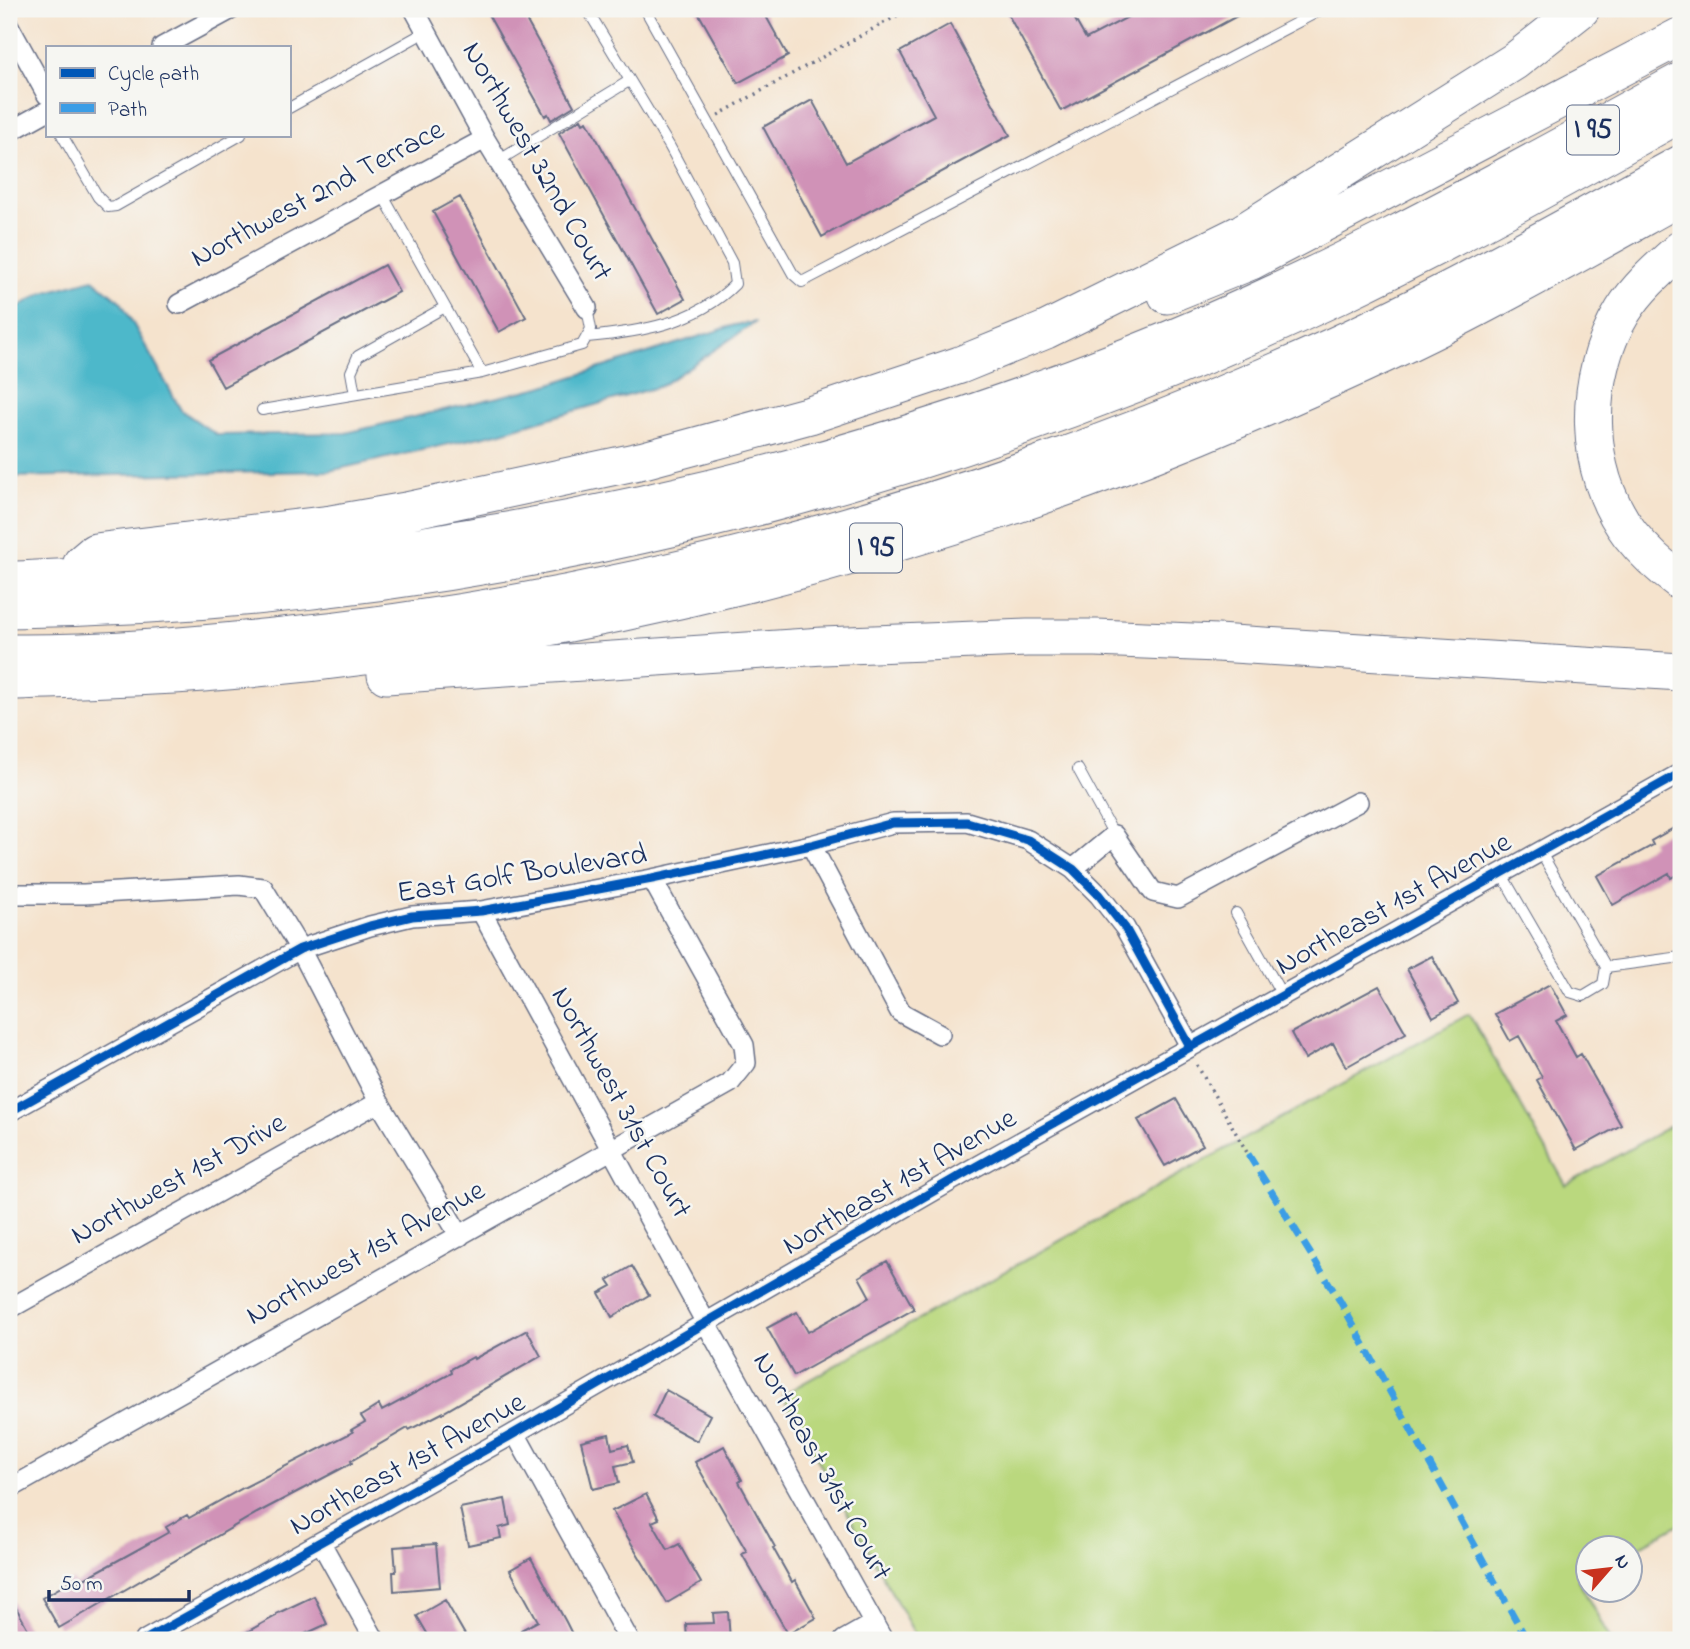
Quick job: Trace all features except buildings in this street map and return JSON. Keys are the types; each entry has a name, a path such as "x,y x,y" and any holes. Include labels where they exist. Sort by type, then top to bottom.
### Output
{"highway":[{"path":"65,577 95,552 344,522 644,460 810,415 995,352 1046,330 1242,233 1515,61 1581,9"},
{"path":"995,352 1025,352 1251,261 1681,36"},
{"name":"I 95","path":"9,580 236,568 438,543 542,526 642,505 842,455 1038,390 1135,354 1229,314 1323,272 1681,81"},
{"path":"9,609 137,605 344,586 549,554 851,481 951,450 1051,414 1147,378 1253,333 1336,296 1430,249 1681,113"},
{"path":"9,653 232,641 441,616 646,578 749,554 850,526 1046,463 1145,427 1256,380 1432,299 1681,164"},
{"name":"I 95","path":"9,683 203,673 412,649 620,613 836,560 1060,489 1254,412 1447,323 1681,196"},
{"path":"1681,249 1634,296 1612,331 1598,373 1593,414 1597,455 1616,511 1644,551 1681,582"},
{"path":"9,683 116,698 188,694 394,674 809,647 1027,638 1191,641 1681,672"}],"street":[{"path":"164,46 232,9"},
{"name":"Northwest 32nd Court","path":"414,9 485,139 587,308"},
{"path":"9,26 46,93"},
{"path":"9,132 46,112"},
{"name":"Northwest 2nd Terrace","path":"178,304 485,139"},
{"name":"Northeast 1st Avenue","path":"145,1640 515,1433 970,1170 1681,773"},
{"path":"1073,869 1114,835 1153,892 1178,898 1358,802"},
{"name":"East Golf Boulevard","path":"9,1112 300,949 370,926 411,916 481,911 652,879 811,845 893,823 968,822 1028,840 1073,869 1099,895 1125,928 1190,1046"},
{"path":"811,845 900,1013 940,1034"},
{"name":"Northwest 1st Avenue","path":"9,1489 730,1083 746,1063 744,1045 652,879"},
{"path":"9,894 84,894 239,886 263,888 300,949 379,1102 460,1236"},
{"name":"Northwest 31st Court","path":"481,911 706,1323"},
{"name":"Northwest 1st Drive","path":"9,1309 379,1102"},
{"name":"Northeast 31st Court","path":"706,1323 879,1632"},
{"path":"515,1433 629,1640"},
{"path":"321,1543 375,1640"},
{"path":"844,1640 879,1632"}],"lane":[{"path":"587,9 670,147 733,263 735,284 705,307 654,328 587,337"},
{"path":"645,9 793,274 802,282 1323,9"},
{"path":"290,107 427,31"},
{"path":"498,161 629,81"},
{"path":"63,136 99,197 108,207 116,206 240,136"},
{"path":"382,194 482,373"},
{"path":"355,394 351,372 358,356 445,307"},
{"path":"262,410 482,373 582,345 591,329 587,308"},
{"path":"1078,769 1114,835"},
{"path":"1501,873 1570,992 1583,996 1603,984 1606,967 1540,851"},
{"path":"1236,913 1282,995"},
{"path":"1606,967 1681,957"}],"path":[{"path":"708,121 909,9"},
{"path":"1190,1046 1196,1065 1248,1154"}],"green space":[{"path":"1469,1014 1566,1185 1681,1120 1681,1523 1644,1544 1644,1534 1574,1534 1574,1604 1591,1604 1611,1640 918,1640 782,1395"}],"water":[{"path":"93,279 121,302 181,410 217,435 346,433 541,387 735,325 756,322 661,386 498,433 329,471 9,477 9,312 43,293"}],"marked path":[{"path":"1248,1154 1340,1301 1527,1640"}],"cycle path":[{"path":"145,1640 508,1437 970,1170 1681,773"},
{"path":"9,1112 300,949 370,926 412,916 481,911 652,879 811,845 893,823 967,822 1028,840 1073,869 1099,895 1125,928 1190,1046"}]}
